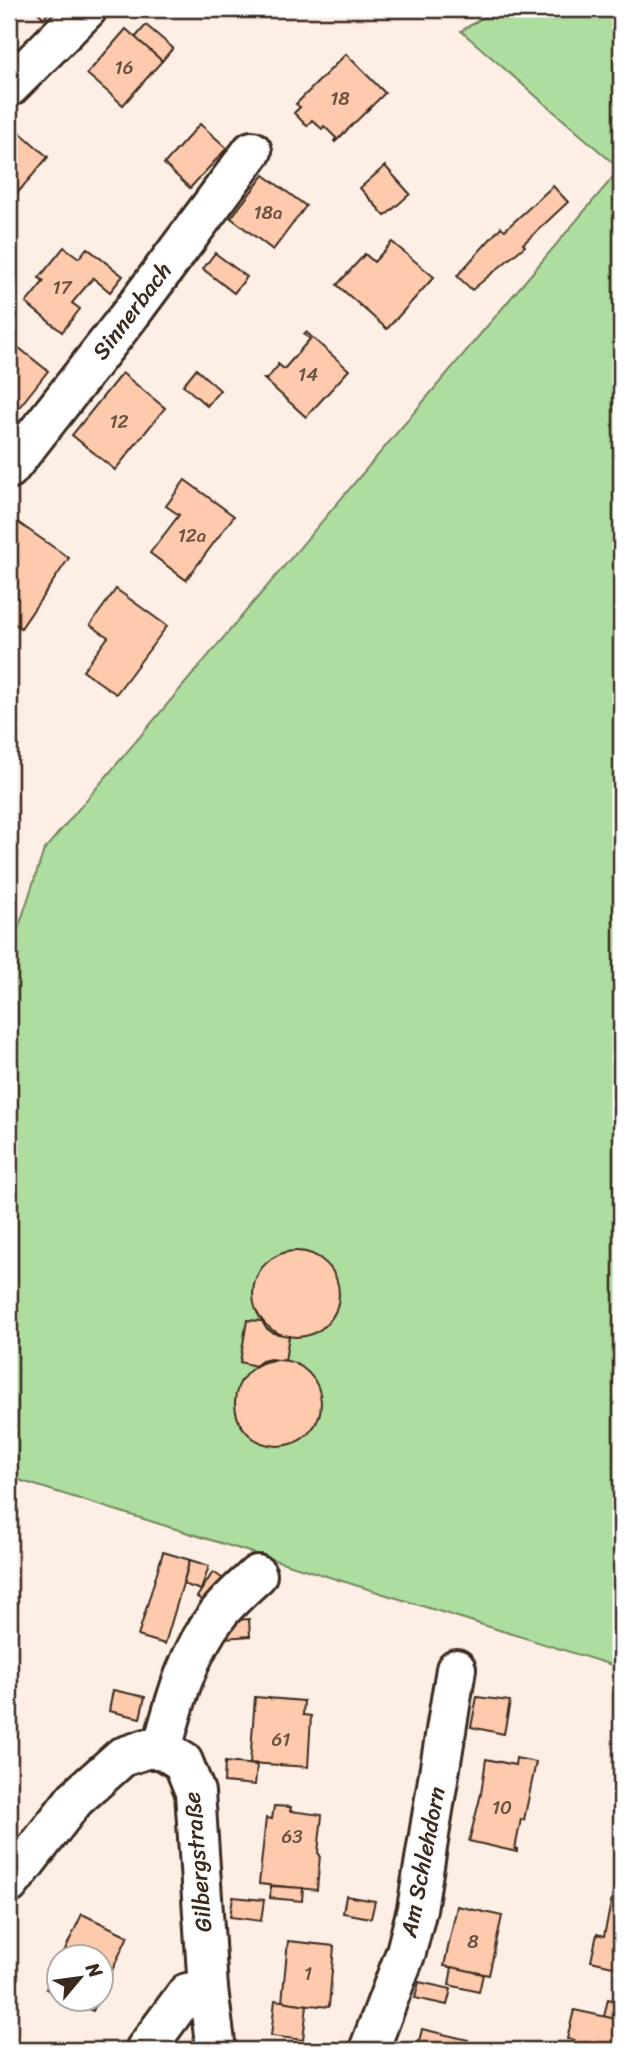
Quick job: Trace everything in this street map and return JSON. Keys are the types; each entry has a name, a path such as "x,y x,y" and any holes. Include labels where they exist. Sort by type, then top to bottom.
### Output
{"street":[{"path":"9,87 88,9"},
{"name":"Sinnerbach","path":"9,469 251,151"},
{"path":"9,1884 75,1799 122,1757 146,1749 162,1749 187,1666 198,1644 219,1613 257,1575"},
{"name":"Am Schlehdorn","path":"369,2050 406,1952 417,1909 456,1669"},
{"name":"Gilbergstraße","path":"162,1749 183,1762 195,1792 208,1990 216,2050"},
{"path":"145,2050 187,1993 208,1990"}],"green space":[{"path":"497,9 621,9 621,1668 9,1477 9,957 44,850 620,169 461,31"}],"building":[{"path":"34,9 52,9 44,18"},
{"path":"146,25 173,48 162,61 135,38"},
{"path":"126,29 162,61 123,105 87,74"},
{"path":"346,54 385,93 335,142 336,138 324,126 322,129 312,120 307,126 294,113 300,107 296,104"},
{"path":"200,124 227,148 190,188 164,164"},
{"path":"16,129 48,157 9,203 9,136"},
{"path":"385,166 410,194 385,216 360,188"},
{"path":"264,175 306,206 273,250 231,218"},
{"path":"553,186 568,202 523,244 525,246 472,290 457,276 501,227 505,230"},
{"path":"392,242 434,277 387,329 337,285 365,254 374,262"},
{"path":"64,247 79,258 87,248 123,276 110,292 93,278 72,303 80,309 62,332 26,303 44,281 39,278"},
{"path":"215,253 247,277 234,293 203,269"},
{"path":"306,332 349,370 306,417 264,379 267,379 278,364 284,369 310,339 304,334"},
{"path":"9,340 48,371 9,420"},
{"path":"196,369 220,390 207,406 183,385"},
{"path":"122,373 165,408 115,470 72,435"},
{"path":"185,480 234,516 186,580 150,553 179,515 166,506"},
{"path":"13,519 69,558 21,628 9,620 9,525"},
{"path":"116,589 167,626 116,694 83,671 108,637 90,625"},
{"path":"296,1251 312,1255 326,1264 335,1278 339,1294 335,1310 326,1324 312,1333 296,1337 280,1333 266,1324 257,1310 253,1294 257,1278 266,1264 280,1255"},
{"path":"247,1320 262,1321 273,1333 289,1336 285,1361 270,1359 255,1366 240,1362"},
{"path":"278,1360 294,1364 308,1373 317,1387 321,1403 317,1419 308,1433 294,1442 278,1446 262,1442 248,1433 239,1419 235,1403 239,1387 248,1373 262,1364"},
{"path":"163,1552 190,1560 165,1644 138,1636"},
{"path":"190,1560 209,1566 201,1590 183,1584"},
{"path":"213,1572 228,1582 212,1607 197,1597"},
{"path":"249,1619 250,1636 225,1638 223,1621"},
{"path":"113,1690 145,1697 140,1718 109,1711"},
{"path":"255,1697 304,1701 303,1715 311,1716 308,1767 250,1763"},
{"path":"477,1697 510,1701 504,1734 471,1727"},
{"path":"516,1758 536,1762 524,1820 521,1819 515,1849 517,1852 469,1841 481,1794 486,1759 515,1765"},
{"path":"225,1762 257,1765 255,1785 224,1782"},
{"path":"274,1806 291,1807 290,1811 322,1815 317,1890 259,1884 266,1818 272,1819"},
{"path":"271,1886 303,1888 302,1901 270,1898"},
{"path":"613,1893 621,1895 621,1968 591,1961 597,1934 604,1936"},
{"path":"346,1896 375,1901 371,1918 343,1913"},
{"path":"233,1897 264,1900 261,1921 230,1917"},
{"path":"457,1906 502,1916 489,1975 444,1966"},
{"path":"82,1914 128,1936 116,1962 116,1944 68,1944"},
{"path":"288,1941 334,1946 329,2007 282,2002"},
{"path":"452,1967 483,1974 479,1992 449,1985"},
{"path":"419,1982 451,1989 447,2005 415,1998"},
{"path":"608,1999 621,2002 621,2020 604,2017"},
{"path":"275,2000 307,2005 303,2040 271,2036"},
{"path":"574,2010 621,2020 621,2050 572,2050 574,2040 567,2039"},
{"path":"422,2029 468,2040 465,2050 417,2050"}]}
